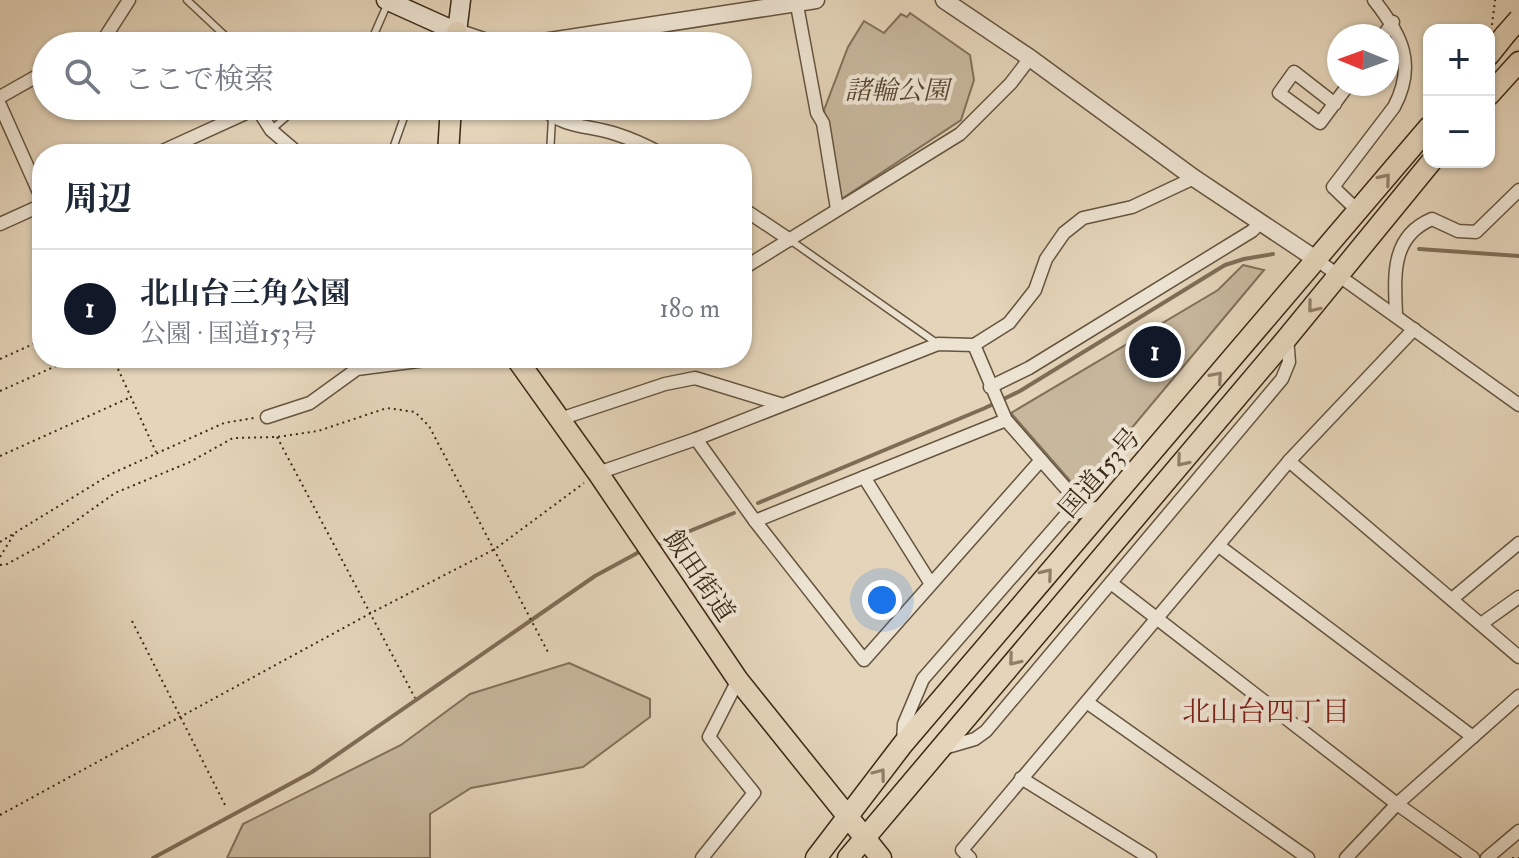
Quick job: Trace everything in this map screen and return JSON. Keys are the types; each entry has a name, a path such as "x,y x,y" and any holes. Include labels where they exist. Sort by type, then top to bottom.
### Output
{"main road":[{"path":"453,32 461,0"},
{"path":"388,1 414,7 449,32"},
{"path":"1495,39 1498,31 1519,19"},
{"path":"1495,88 1519,62"},
{"path":"449,144 450,120"},
{"name":"国道153号","path":"816,858 903,744 1423,134"},
{"path":"848,858 1287,338 1426,168"},
{"name":"飯田街道","path":"523,368 738,680 881,858"}],"street":[{"path":"108,32 129,0"},
{"path":"606,32 816,0"},
{"path":"944,0 1519,405"},
{"path":"1358,211 1333,187 1400,96 1405,61 1393,22 1374,0"},
{"path":"796,2 817,113 823,123 837,209"},
{"path":"752,262 960,134 1011,83 1030,58"},
{"path":"1335,104 1294,72 1279,93 1320,123 1335,104 1341,96"},
{"path":"0,97 32,79"},
{"path":"0,105 32,177"},
{"path":"177,144 228,120"},
{"path":"264,120 287,144"},
{"path":"557,120 613,133 639,144"},
{"path":"598,473 696,439 938,344 974,345 1009,323 1035,290 1046,259 1064,233 1083,218 1132,207 1194,178"},
{"path":"1396,316 1394,268 1397,254 1416,230 1432,219 1458,231 1476,232 1519,190"},
{"path":"0,224 32,210"},
{"path":"752,215 790,240"},
{"path":"992,390 1252,231 1261,222"},
{"path":"970,858 962,850 1021,778 1088,703 1289,461 1414,329"},
{"path":"937,750 975,739 986,731 1282,379 1289,362 1287,338"},
{"path":"974,345 1004,415 1085,510"},
{"path":"267,417 310,403 358,368"},
{"path":"560,419 665,384 695,378 780,404"},
{"path":"755,521 1004,415"},
{"path":"696,439 755,521 864,660 1041,460"},
{"path":"1289,461 1519,657"},
{"path":"864,477 931,584"},
{"path":"903,744 904,724 923,679 1065,516 1106,506"},
{"path":"1452,599 1519,543"},
{"path":"1219,546 1473,737"},
{"path":"1111,583 1397,804 1473,858"},
{"path":"1481,624 1519,597"},
{"path":"702,858 754,793 709,737 738,680"},
{"path":"1346,858 1397,804 1519,696"},
{"path":"1088,703 1308,858"},
{"path":"1021,778 1150,858"},
{"path":"1487,858 1519,831"}],"lane":[{"path":"187,0 221,32"},
{"path":"374,32 388,1"},
{"path":"271,130 283,120"},
{"path":"395,144 403,120"},
{"path":"551,144 552,120"},
{"path":"790,240 938,344"}],"path":[{"path":"1495,0 1498,31"},
{"path":"0,359 32,345"},
{"path":"0,391 52,368"},
{"path":"118,368 157,453"},
{"path":"0,456 131,397"},
{"path":"0,565 42,545 115,493 190,462 233,438 277,437 318,431 387,408 415,412 429,426 549,654"},
{"path":"0,542 111,474 224,423 241,418 267,417"},
{"path":"277,437 415,698"},
{"path":"0,815 495,549 598,473"},
{"path":"0,557 15,533"},
{"path":"132,621 226,807"},
{"path":"1512,858 1519,858"}],"green space":[{"name":"諸輪公園","path":"910,13 970,55 974,80 961,120 840,200 824,110 848,47 864,21 884,33 901,14 907,17"},
{"path":"1243,265 1264,270 1079,491 1011,413 1218,290"},
{"path":"569,663 650,699 650,717 583,767 471,788 430,814 430,858 227,858 243,824 401,745 470,694"}],"waterway":[{"path":"1419,249 1519,256"},
{"path":"758,503 985,408 1020,391 1225,265 1273,254"},
{"path":"653,546 734,513"},
{"path":"153,858 312,772 595,576 641,551"}],"place":[{"name":"北山台三角公園","path":"1155,352"}],"district":[{"name":"北山台四丁目","path":"1266,712"}]}
